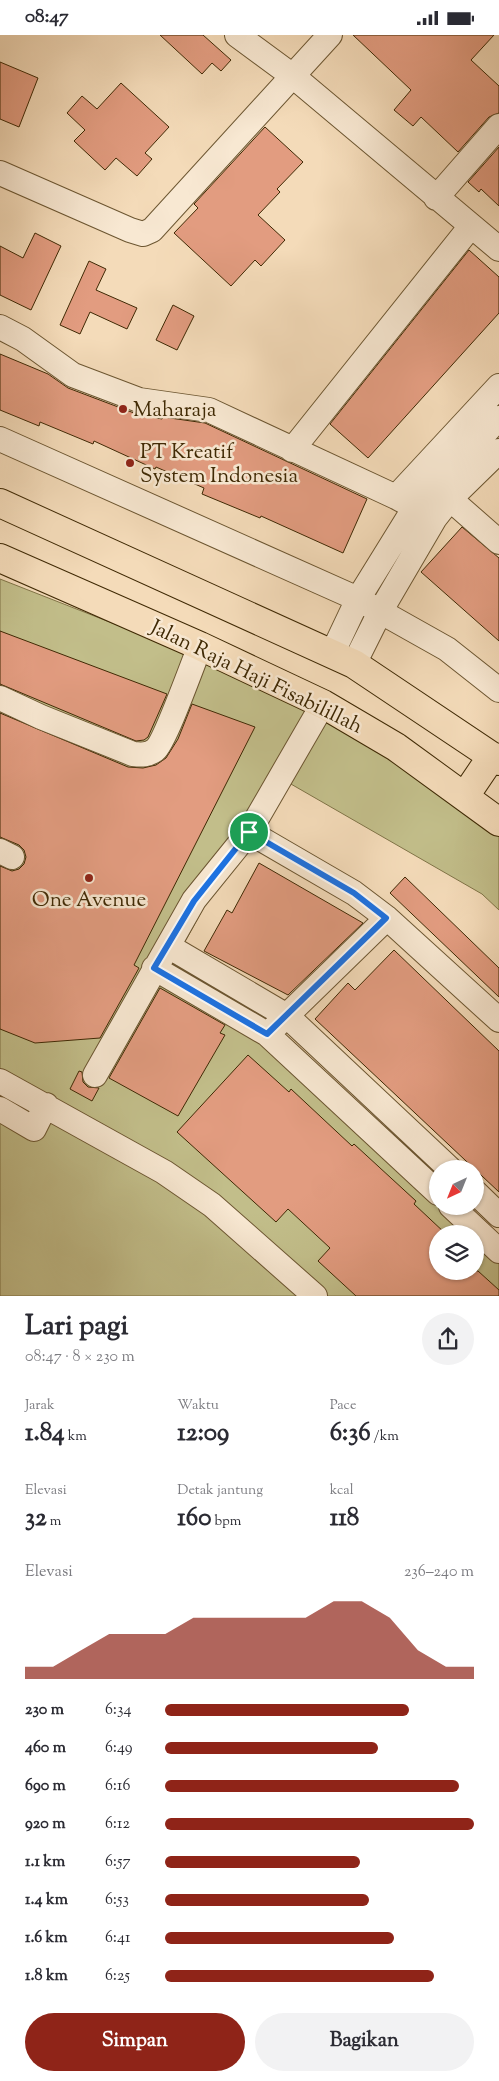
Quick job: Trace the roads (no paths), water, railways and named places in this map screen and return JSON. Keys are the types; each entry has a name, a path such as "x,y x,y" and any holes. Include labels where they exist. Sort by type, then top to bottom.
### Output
{"main road":[{"path":"0,503 343,659 496,759 465,796"},
{"name":"Jalan Raja Haji Fisabilillah","path":"0,558 200,646 323,703 396,747 499,822"}],"street":[{"path":"237,35 294,77 499,249"},
{"path":"0,173 130,231 143,234 152,230 294,77 330,35"},
{"path":"436,198 499,126"},
{"path":"292,450 471,226"},
{"path":"0,327 23,339 73,375 139,401 209,410 406,502 435,518"},
{"path":"343,659 358,599 406,502 499,386"},
{"path":"406,502 499,418"},
{"path":"0,439 358,599 448,649 499,690"},
{"path":"343,659 380,612 435,518 450,499 499,451"},
{"path":"450,499 499,542"},
{"path":"0,698 41,717 133,754 145,755 156,749 164,735 200,646"},
{"path":"95,1075 154,968 194,901 249,832 323,703"},
{"path":"249,832 354,893 386,918 499,1020"},
{"path":"267,1034 386,918"},
{"path":"168,946 287,1016 440,1160"},
{"path":"154,968 267,1034 429,1185"},
{"path":"0,1081 164,1172 212,1205 315,1296"},
{"path":"0,1109 34,1129 46,1105"},
{"path":"484,1201 499,1215"},
{"path":"461,1215 499,1251"}],"place":[{"name":"Maharaja","path":"123,409"},
{"name":"PT Kreatif System Indonesia","path":"130,463"},
{"name":"One Avenue","path":"89,878"}]}
